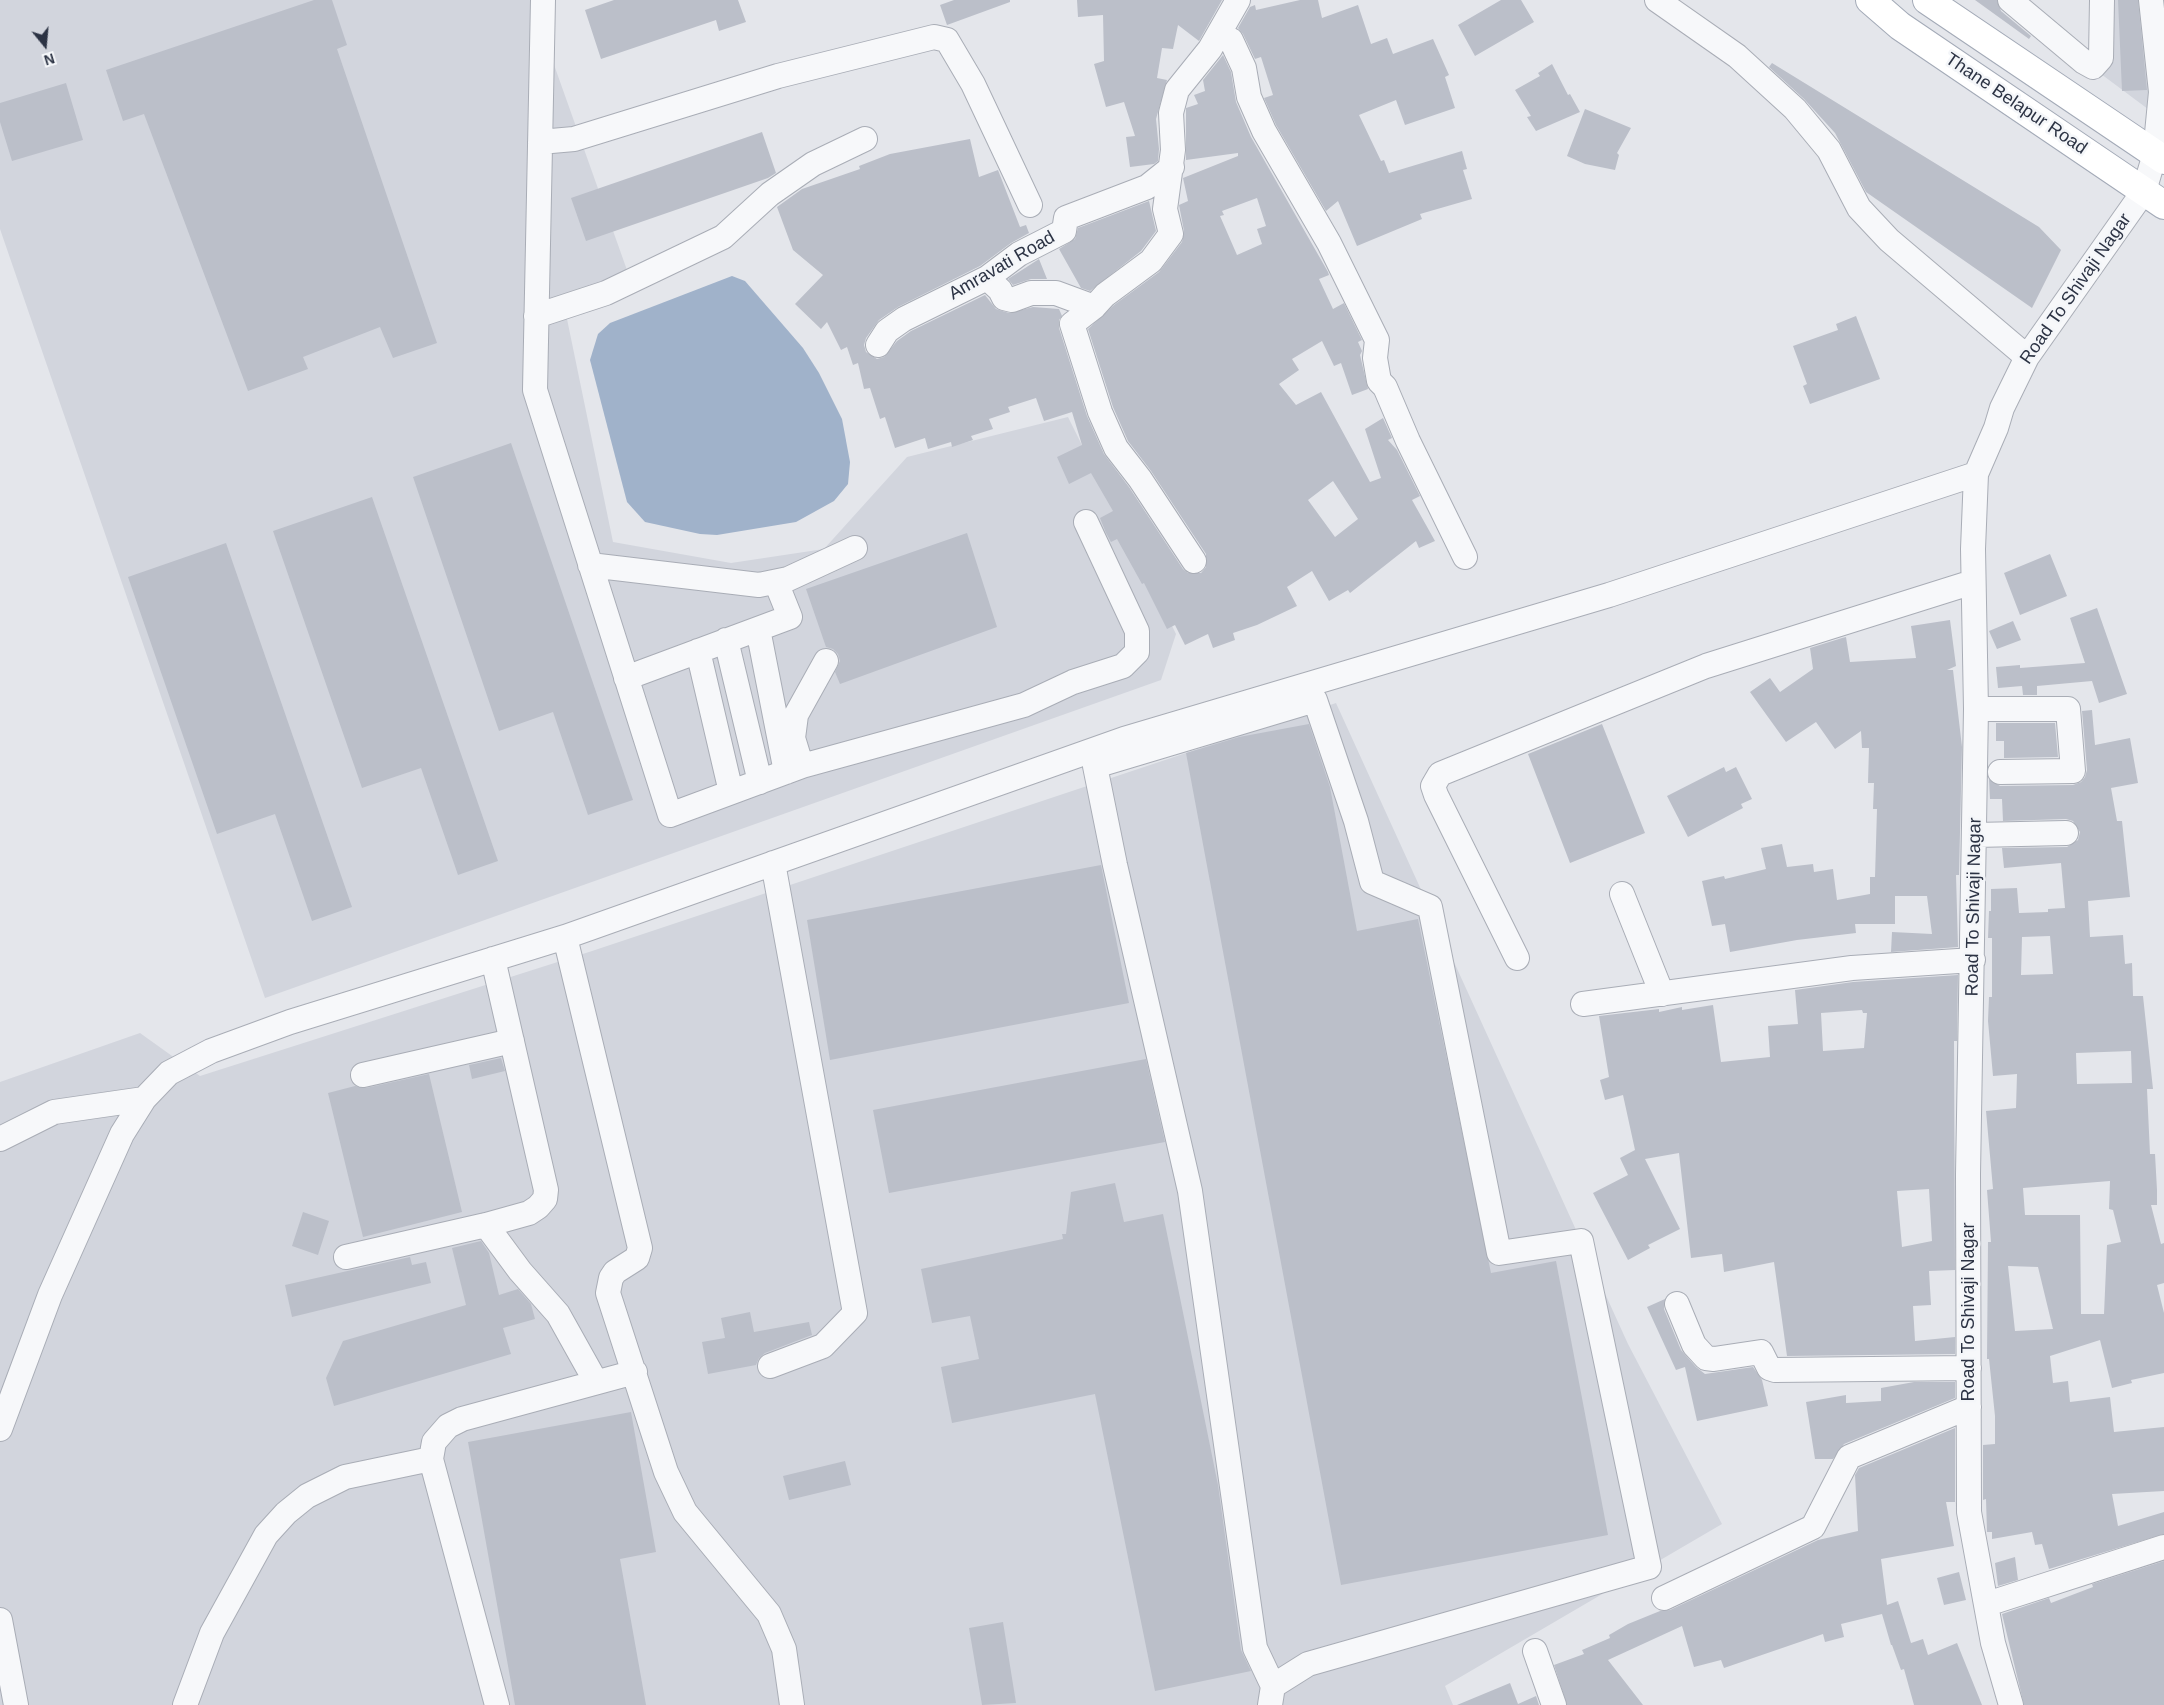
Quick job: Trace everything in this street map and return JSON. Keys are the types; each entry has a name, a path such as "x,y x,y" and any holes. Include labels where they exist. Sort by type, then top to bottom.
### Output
{"main road":[{"name":"Thane Belapur Road","path":"1870,0 1900,26 2154,198"},
{"name":"Thane Belapur Road","path":"1927,0 2160,157"}],"street":[{"path":"543,0 535,390 670,815 794,769 1024,705 1073,682 1123,666 1137,652 1137,631 1086,522"},
{"path":"1194,561 1140,479 1116,448 1100,412 1072,324 1094,307 1105,295 1151,261 1171,234 1165,210 1167,183 1172,167 1171,113 1177,90 1217,38 1238,0"},
{"path":"1657,0 1737,56 1795,109 1829,150 1859,208 1889,240 2027,357"},
{"path":"2010,0 2084,62 2093,66 2101,58 2102,0"},
{"name":"Road To Shivaji Nagar","path":"2011,1705 1994,1643 1969,1512 1968,1174 1975,835 1976,709 1973,582 1976,474 1996,428 2002,408 2027,357 2154,198 2160,157 2161,92 2151,0"},
{"path":"540,142 574,140 778,76 934,37 946,40 973,84 1030,205"},
{"path":"1217,38 1231,40 1244,68 1250,97 1264,131 1329,243 1378,340 1375,358 1380,381 1386,387 1408,441 1465,557"},
{"path":"536,316 606,293 723,237 770,194 813,164 865,139"},
{"name":"Amravati Road","path":"878,345 886,331 904,319 987,278 1019,254 1064,231 1066,218 1146,188 1172,167"},
{"path":"987,278 1000,290 1004,298 1012,300 1031,293 1056,293 1094,307"},
{"path":"0,1429 50,1295 122,1134 144,1099 169,1073 211,1051 290,1022 565,937 1124,739 1609,595 1976,474"},
{"path":"590,565 759,586 788,579 855,548"},
{"path":"626,678 790,617 776,582"},
{"path":"1518,958 1436,795 1433,786 1440,774 1706,666 1973,582"},
{"path":"758,628 794,769"},
{"path":"726,640 760,782"},
{"path":"698,651 731,792"},
{"path":"794,769 793,738 796,715 826,661"},
{"path":"1315,700 1356,822 1372,882 1430,907 1499,1253 1582,1241 1649,1567 1308,1664 1272,1695 1254,1648 1190,1192 1115,865 1095,766 1315,700"},
{"path":"1976,709 2068,709 2073,770 2000,772"},
{"path":"1975,835 2066,833"},
{"path":"770,1366 824,1346 856,1312 773,863"},
{"path":"1622,894 1662,994"},
{"path":"565,937 640,1248 637,1258 615,1272 608,1287 608,1292 666,1472 685,1512 769,1614 784,1649 792,1705"},
{"path":"346,1256 486,1225 529,1213 545,1199 546,1190 493,959"},
{"path":"1584,1004 1852,968 1973,960"},
{"path":"363,1075 512,1042"},
{"path":"0,1139 54,1112 144,1099"},
{"path":"486,1225 520,1271 558,1314 596,1382"},
{"path":"1677,1304 1694,1346 1706,1358 1761,1352 1769,1368 1775,1370 1969,1368"},
{"path":"497,1705 431,1459 434,1442 448,1426 462,1418 635,1372"},
{"path":"1664,1598 1813,1527 1849,1456 1970,1407"},
{"path":"185,1705 212,1633 266,1535 286,1513 306,1496 345,1477 431,1459"},
{"path":"1987,1604 2164,1547"},
{"path":"0,1620 16,1705"},
{"path":"1535,1651 1554,1705"}],"shaded area":[{"path":"0,0 531,0 633,287 567,319 613,542 731,563 824,549 907,457 1068,417 1176,634 1161,680 265,998 0,229"},
{"path":"2110,0 2164,0 2164,121 2097,71"},
{"path":"1336,703 1628,1344 1722,1524 1445,1686 1453,1705 0,1705 0,1082 140,1033 200,1076 589,952"}],"water":[{"path":"732,276 745,281 803,348 819,373 842,419 850,462 848,484 834,501 796,522 717,535 700,534 645,522 627,502 590,360 598,334 610,323"}],"building":[{"path":"314,0 332,0 347,45 337,49 437,343 393,358 380,327 303,357 308,369 248,391 144,114 123,121 106,70"},
{"path":"614,0 738,0 746,22 719,31 716,20 601,59 585,10"},
{"path":"954,0 1010,0 1010,2 947,25 940,5"},
{"path":"1077,0 1222,0 1199,41 1178,25 1173,49 1162,48 1157,78 1167,80 1156,119 1159,149 1158,161 1154,164 1130,167 1126,137 1135,136 1124,102 1106,107 1094,64 1104,61 1103,15 1078,17"},
{"path":"1300,0 1318,0 1322,18 1358,5 1371,44 1387,38 1393,54 1433,39 1449,75 1445,77 1455,108 1405,125 1396,100 1359,115 1381,161 1384,160 1389,173 1462,151 1467,169 1463,170 1472,199 1420,214 1422,219 1357,246 1338,201 1326,211 1276,125 1264,98 1273,95 1261,57 1255,59 1238,28 1250,7 1255,5 1256,10"},
{"path":"1501,0 1521,0 1534,22 1475,56 1458,25"},
{"path":"1975,0 1997,0 2001,11 2031,36 2029,39"},
{"path":"2118,0 2138,0 2147,90 2122,91"},
{"path":"1223,55 1231,72 1236,102 1251,137 1328,272 1329,275 1319,279 1333,309 1344,303 1362,340 1358,342 1362,351 1360,355 1368,389 1352,395 1341,363 1334,366 1322,341 1292,359 1299,370 1279,384 1296,405 1321,392 1370,482 1381,478 1365,429 1383,418 1392,438 1388,440 1397,450 1420,496 1412,500 1435,541 1419,548 1416,541 1350,593 1348,590 1329,601 1312,571 1287,587 1297,606 1257,625 1233,633 1235,640 1213,648 1208,634 1185,645 1175,625 1167,629 1144,583 1142,584 1117,539 1111,542 1106,533 1100,518 1113,511 1091,473 1069,484 1057,457 1082,445 1072,412 1044,421 1036,398 1008,407 1010,412 989,419 993,429 971,436 973,440 952,447 951,442 928,449 925,438 895,448 885,417 880,419 870,388 864,389 858,363 853,365 847,347 841,350 827,322 821,329 795,304 823,275 793,250 777,207 802,189 860,169 859,166 890,154 970,139 979,177 998,170 1020,227 1026,225 1029,233 1011,243 980,266 898,307 879,320 866,338 864,345 866,352 877,359 884,357 897,341 911,331 985,295 996,309 1009,313 1033,307 1059,309 1062,316 1059,320 1059,328 1087,416 1104,454 1129,487 1183,569 1188,573 1201,573 1206,567 1206,554 1151,471 1128,441 1113,407 1088,329 1114,305 1159,272 1182,242 1184,231 1179,205 1188,201 1183,178 1238,156 1238,153 1186,160 1186,108 1198,104 1194,95 1205,91 1203,80","holes":["1257,198 1266,226 1257,229 1262,244 1237,255 1220,216 1224,215 1222,211","1333,481 1358,519 1335,537 1308,500"]},
{"path":"1772,63 2039,227 2061,250 2032,308 1866,192 1835,133 1804,99 1769,67"},
{"path":"1552,64 1568,95 1570,94 1580,112 1536,131 1527,117 1531,116 1515,90 1540,76 1538,73"},
{"path":"66,83 83,140 12,161 0,122 0,103"},
{"path":"1585,109 1631,128 1617,153 1619,155 1615,170 1585,164 1567,156"},
{"path":"762,132 776,173 768,178 586,241 571,198"},
{"path":"1149,201 1156,231 1141,251 1090,291 1081,288 1059,249 1075,239 1078,228"},
{"path":"1039,259 1047,279 1031,279 1013,285 1008,279"},
{"path":"1856,316 1880,379 1810,404 1803,386 1807,384 1793,346 1838,330 1836,324"},
{"path":"511,443 633,800 588,815 553,712 499,731 413,477"},
{"path":"372,497 498,861 458,875 421,768 362,788 273,531"},
{"path":"967,533 997,627 840,684 835,672 840,661 838,654 833,649 826,647 806,589"},
{"path":"226,543 352,907 312,921 275,814 217,834 128,577"},
{"path":"2050,554 2067,596 2020,615 2004,573"},
{"path":"2097,608 2127,694 2099,703 2092,681 2037,686 2037,695 2023,695 2022,686 1998,688 1996,667 2020,665 2020,668 2085,663 2070,618"},
{"path":"1950,620 1956,666 1947,670 1953,670 1962,747 1959,875 1956,875 1958,947 1891,952 1892,932 1932,934 1927,896 1895,896 1895,924 1855,924 1856,933 1797,940 1730,952 1725,924 1712,926 1702,881 1724,876 1725,879 1766,869 1761,848 1782,844 1787,867 1813,864 1814,872 1833,869 1837,900 1870,894 1870,877 1875,877 1877,809 1873,809 1874,783 1868,783 1869,748 1862,748 1861,731 1835,749 1816,722 1786,742 1750,692 1770,678 1780,692 1813,669 1810,648 1846,637 1850,662 1916,658 1911,626"},
{"path":"2013,621 2021,640 1997,649 1989,631"},
{"path":"2092,710 2095,745 2130,738 2138,783 2111,788 2117,821 2122,821 2130,897 2088,901 2090,937 2123,935 2125,964 2132,963 2133,996 2143,996 2153,1089 2147,1089 2150,1154 2155,1154 2157,1190 2157,1205 2151,1205 2161,1244 2164,1243 2164,1283 2157,1285 2164,1313 2164,1373 2131,1380 2132,1383 2112,1388 2100,1340 2050,1356 2053,1383 2068,1381 2070,1402 2110,1397 2114,1432 2164,1427 2164,1491 2112,1494 2118,1526 2164,1512 2164,1534 2049,1569 2042,1544 2035,1545 2032,1532 1992,1539 1992,1532 1987,1532 1986,1499 1983,1500 1983,1445 1995,1444 1995,1416 1989,1359 1987,1359 1988,1242 1991,1242 1987,1190 1993,1189 1986,1111 2016,1108 2017,1074 1993,1076 1988,1021 1989,997 1992,997 1992,938 1988,938 1989,911 1991,911 1991,889 2017,888 2019,913 2048,912 2048,909 2065,908 2061,863 2004,868 2002,848 2067,847 2078,840 2080,832 2073,821 2066,819 2003,821 2002,799 1990,799 1989,779 2000,786 2073,785 2081,782 2087,770 2082,711","holes":["2050,936 2053,974 2021,975 2022,937","2131,1051 2132,1083 2077,1084 2076,1053","2110,1181 2109,1209 2113,1210 2121,1242 2107,1245 2104,1314 2081,1314 2080,1215 2025,1215 2023,1188","2008,1266 2038,1267 2053,1329 2015,1331"]},
{"path":"1996,723 2055,723 2058,757 2004,758 2004,741 1996,741"},
{"path":"1309,724 1330,787 1357,931 1418,919 1491,1273 1556,1261 1608,1535 1341,1585 1186,753 1239,737"},
{"path":"1602,724 1645,833 1570,863 1528,754"},
{"path":"1724,767 1726,772 1736,767 1752,799 1741,804 1743,808 1688,837 1667,796"},
{"path":"1101,865 1129,1003 830,1060 807,920"},
{"path":"1958,975 1957,1041 1954,1041 1955,1270 1929,1271 1931,1305 1913,1306 1915,1341 1955,1337 1955,1354 1787,1356 1774,1262 1724,1272 1722,1254 1691,1258 1679,1153 1645,1159 1680,1229 1648,1245 1650,1248 1628,1260 1593,1193 1628,1175 1620,1158 1635,1150 1623,1095 1605,1100 1600,1080 1609,1077 1599,1016 1659,1009 1659,1012 1682,1007 1682,1010 1713,1005 1721,1062 1770,1057 1768,1026 1798,1024 1795,990 1853,982","holes":["1862,1010 1863,1013 1867,1013 1864,1048 1823,1051 1821,1013","1929,1189 1932,1241 1902,1247 1897,1191"]},
{"path":"501,1058 505,1071 472,1079 469,1065"},
{"path":"1146,1059 1165,1142 889,1193 873,1110"},
{"path":"429,1074 462,1212 363,1237 328,1093 355,1086 366,1088"},
{"path":"1115,1183 1124,1222 1163,1214 1218,1485 1241,1650 1251,1671 1155,1691 1095,1394 952,1423 941,1367 979,1359 970,1316 932,1323 921,1269 1063,1239 1062,1234 1066,1234 1071,1192"},
{"path":"303,1212 329,1221 318,1255 292,1246"},
{"path":"481,1241 489,1253 499,1295 518,1289 531,1304 535,1319 503,1328 511,1354 334,1406 326,1378 343,1341 466,1305 452,1248"},
{"path":"410,1257 412,1265 426,1262 431,1283 292,1317 285,1285"},
{"path":"1665,1299 1664,1309 1681,1350 1696,1367 1705,1374 1753,1367 1762,1380 1768,1406 1697,1421 1685,1367 1676,1370 1647,1307"},
{"path":"750,1312 754,1332 809,1322 812,1335 765,1353 759,1358 756,1365 708,1374 702,1342 725,1338 721,1318"},
{"path":"1914,1382 1955,1382 1955,1398 1844,1444 1833,1459 1815,1459 1806,1402 1846,1395 1846,1403 1881,1401 1881,1388"},
{"path":"631,1412 656,1552 620,1559 646,1705 515,1705 468,1442"},
{"path":"1955,1428 1955,1502 1946,1502 1954,1546 1881,1559 1887,1605 1898,1601 1911,1643 1923,1639 1928,1655 1957,1643 1982,1705 1914,1705 1904,1669 1901,1670 1891,1645 1882,1614 1841,1624 1844,1637 1825,1642 1823,1634 1724,1668 1721,1660 1694,1667 1682,1626 1608,1660 1643,1705 1567,1705 1554,1665 1584,1654 1582,1650 1610,1638 1609,1635 1628,1624 1660,1611 1670,1610 1818,1540 1858,1531 1855,1475 1859,1468"},
{"path":"845,1461 851,1485 789,1500 783,1476"},
{"path":"2015,1557 2018,1580 1998,1586 1995,1563"},
{"path":"2164,1561 2164,1705 2024,1705 2002,1614 2049,1598 2051,1603 2093,1587 2092,1584"},
{"path":"1959,1572 1966,1600 1944,1605 1937,1578"},
{"path":"1003,1622 1016,1703 982,1705 969,1628"},
{"path":"1510,1683 1518,1704 1536,1696 1539,1705 1457,1705"}]}
